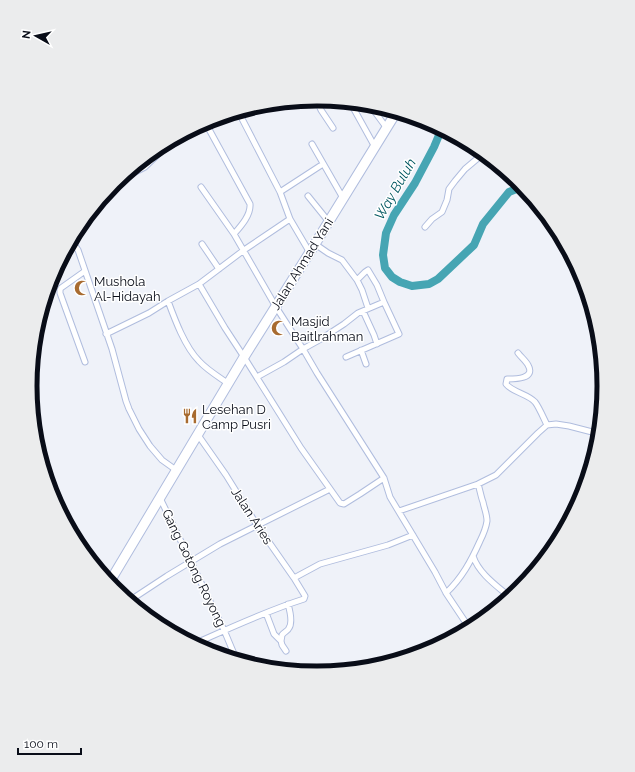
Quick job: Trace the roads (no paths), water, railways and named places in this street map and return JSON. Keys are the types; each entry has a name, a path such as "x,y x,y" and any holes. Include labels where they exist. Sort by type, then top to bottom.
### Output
{"highway":[{"name":"Jalan Ahmad Yani","path":"113,577 229,384 244,356 310,253 394,116"}],"street":[{"path":"319,106 333,128"},
{"path":"353,108 374,147"},
{"path":"375,112 386,127"},
{"path":"241,116 280,192 290,219 310,253"},
{"path":"208,128 250,204 250,210 244,222 234,234"},
{"path":"312,144 343,198"},
{"path":"425,227 432,219 442,212 447,200 449,189 455,181 465,169 479,157"},
{"path":"139,170 145,167 153,159"},
{"path":"280,192 323,164"},
{"path":"201,187 234,234 317,374 384,478 390,497 436,572 446,593 466,623"},
{"path":"308,196 328,222"},
{"path":"106,334 149,314 168,301 199,284 244,250 290,219"},
{"path":"202,244 219,269"},
{"path":"315,244 342,260 357,280 368,308"},
{"path":"75,246 78,250 116,363 126,401 132,417 150,446 162,460 176,470"},
{"path":"346,357 399,334 377,285 368,270 357,280"},
{"path":"85,271 60,290 85,362"},
{"path":"199,284 301,448 340,503 344,504 384,478"},
{"path":"168,301 180,331 198,360 229,384"},
{"path":"257,377 332,332 362,311 384,302"},
{"path":"362,311 377,344"},
{"path":"361,350 366,364"},
{"path":"518,353 529,366 530,373 522,378 507,379 506,384 508,388 519,392 535,402 547,425"},
{"path":"399,511 478,484 496,475 547,425 556,424 569,426 594,433"},
{"name":"Jalan Aries","path":"198,435 305,596 304,599 288,604"},
{"path":"446,593 455,585 466,570 483,534 487,520 486,510 478,484"},
{"path":"134,598 190,561 220,544 330,489"},
{"name":"Gang Gotong Royong","path":"160,498 234,654"},
{"path":"294,578 320,564 413,535"},
{"path":"473,556 477,565 486,576 506,593"},
{"path":"200,641 288,604 290,626 289,629 282,635 281,641"},
{"path":"266,613 274,634 281,641 286,652"}],"waterway":[{"name":"Way Buluh","path":"440,133 415,183 394,215 386,233 383,255 385,268 392,277 400,282 412,286 429,284 438,279 474,245 483,224 509,192 517,189"}],"place":[{"name":"Mushola Al-Hidayah","path":"82,288"},
{"name":"Masjid Baitlrahman","path":"279,328"},
{"name":"Lesehan D Camp Pusri","path":"190,416"}]}
